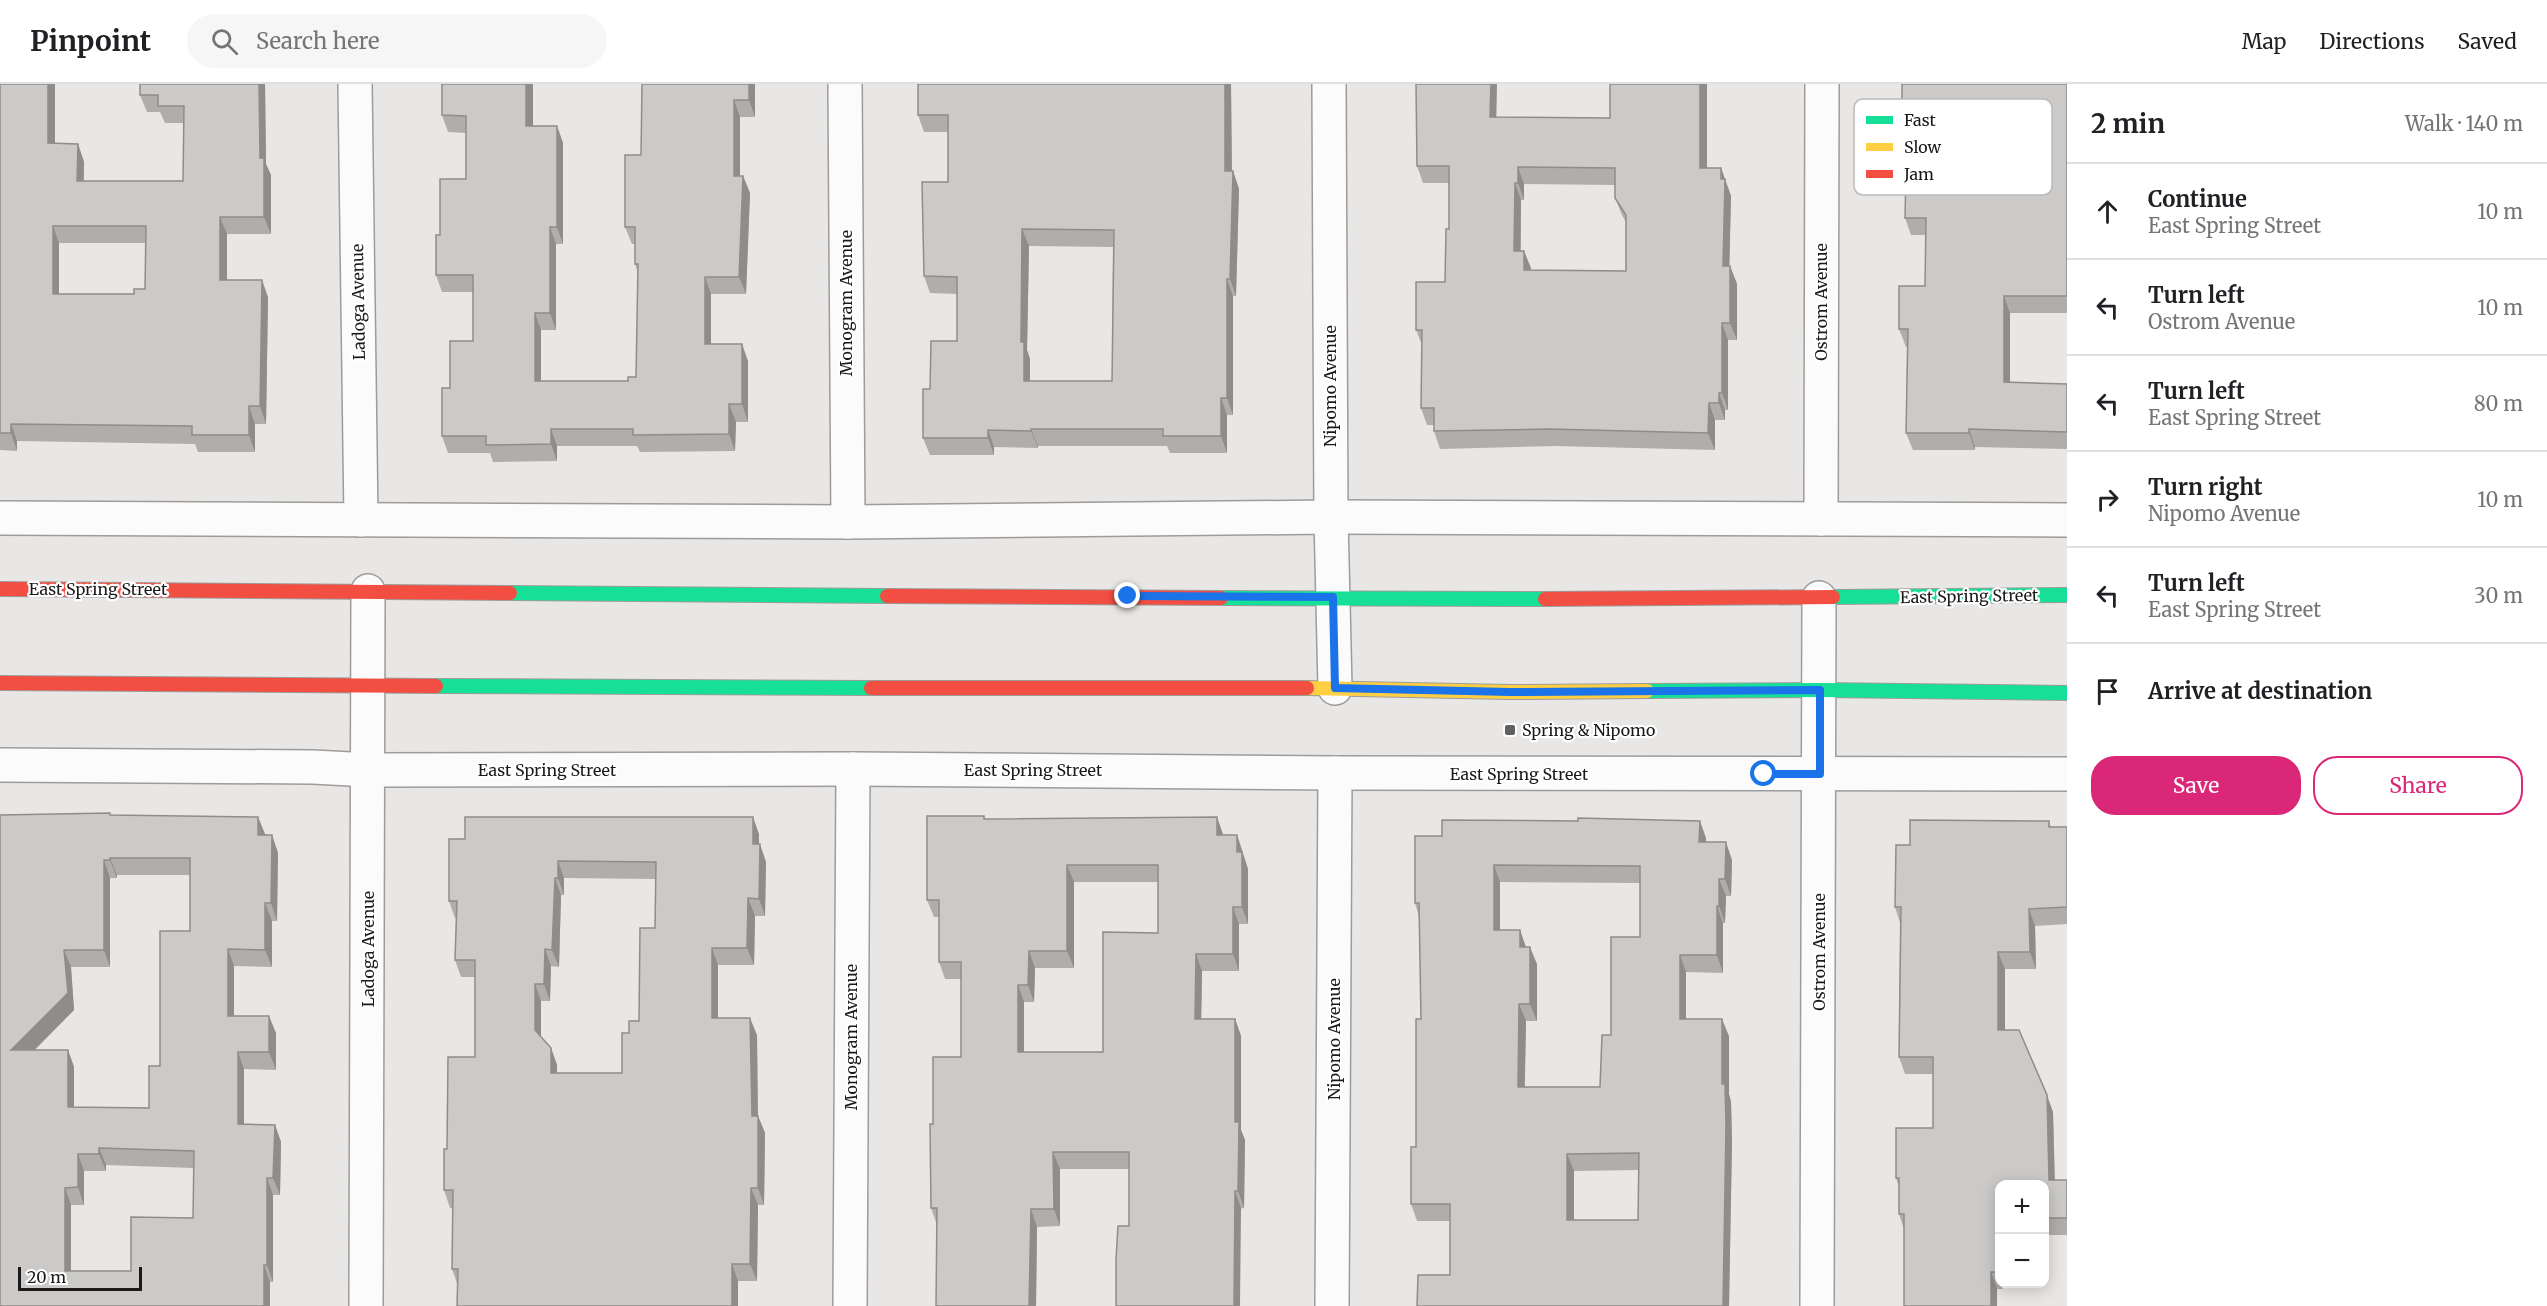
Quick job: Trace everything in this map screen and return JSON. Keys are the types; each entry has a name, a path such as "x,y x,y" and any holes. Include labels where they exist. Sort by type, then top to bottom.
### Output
{"main road":[{"name":"East Spring Street","path":"0,589 1333,597 1819,598 2067,595"},
{"path":"0,683 968,689 1335,688 1510,692 1820,690 2067,693"}],"street":[{"name":"Ladoga Avenue","path":"355,84 361,520"},
{"name":"Monogram Avenue","path":"845,84 848,522"},
{"name":"Nipomo Avenue","path":"1329,84 1330,517 1335,688"},
{"name":"Ostrom Avenue","path":"1821,519 1822,84"},
{"path":"0,518 848,522 1330,517 2067,520"},
{"name":"Ladoga Avenue","path":"366,1306 368,591"},
{"name":"Ostrom Avenue","path":"1817,1306 1819,598"},
{"name":"East Spring Street","path":"0,765 313,767 369,770 853,769 1335,773 2067,774"},
{"name":"Monogram Avenue","path":"850,1306 853,769"},
{"name":"Nipomo Avenue","path":"1332,1306 1335,773"}],"building":[{"path":"0,84 48,84 48,143 78,144 77,181 183,181 184,106 158,106 158,95 140,95 140,84 259,84 260,158 264,158 264,217 220,217 220,280 262,280 260,406 249,406 249,435 192,435 192,426 11,424 11,433 0,433","holes":["53,226 146,226 145,289 134,289 134,294 53,294"]},
{"path":"442,84 526,84 526,126 557,126 557,227 550,227 550,313 535,313 535,381 628,381 628,377 636,377 638,264 635,264 635,227 625,227 625,155 641,155 642,84 749,84 749,100 734,100 734,176 743,176 739,277 705,277 705,344 742,344 742,404 729,404 729,434 633,435 633,429 551,429 551,444 486,445 486,436 442,436 442,388 450,388 450,341 473,341 473,275 436,275 436,235 440,235 440,179 466,179 466,116 442,115"},
{"path":"918,84 1225,84 1225,171 1233,171 1230,279 1227,279 1227,398 1221,398 1221,436 1163,436 1163,429 1031,429 1031,431 988,430 988,438 923,438 923,389 930,389 931,341 957,341 957,277 924,276 922,182 948,182 948,115 918,115","holes":["1022,229 1114,230 1112,381 1024,381 1024,342 1021,342"]},
{"path":"1416,84 1491,84 1490,117 1610,118 1610,84 1700,84 1700,168 1721,168 1721,179 1725,179 1723,266 1730,266 1730,323 1722,323 1722,393 1719,393 1719,403 1709,403 1708,433 1549,429 1434,431 1434,408 1421,408 1422,330 1416,330 1416,282 1445,282 1446,229 1449,229 1449,166 1417,166","holes":["1518,167 1615,168 1615,198 1626,215 1626,271 1524,270 1524,251 1514,251 1515,183 1518,183"]},
{"path":"1902,84 2067,84 2067,296 2004,296 2004,382 2067,384 2067,432 1969,429 1969,433 1906,433 1908,329 1899,329 1899,286 1925,286 1926,218 1905,218 1905,195 2052,195 2052,99 1902,99"},
{"path":"110,813 110,815 258,817 258,835 272,835 271,903 265,903 265,950 228,949 228,1016 269,1016 269,1052 238,1052 238,1124 275,1125 273,1178 267,1178 267,1265 264,1265 264,1306 0,1306 0,815","holes":["110,858 190,858 190,931 160,931 160,1066 149,1066 149,1108 68,1107 68,1050 11,1050 68,993 64,950 104,950 104,860 110,860","99,1148 194,1151 193,1218 131,1217 131,1271 65,1271 65,1188 78,1187 78,1154 99,1154"]},
{"path":"927,816 984,816 984,819 1217,817 1217,835 1237,835 1237,852 1242,852 1242,907 1233,907 1233,954 1196,954 1195,1019 1235,1019 1235,1122 1239,1122 1238,1191 1235,1191 1234,1306 1116,1306 1118,1226 1129,1226 1129,1152 1053,1152 1054,1209 1031,1209 1029,1306 936,1306 937,1208 931,1208 930,1124 933,1124 933,1057 961,1057 961,962 939,962 939,900 927,900","holes":["1067,865 1158,865 1158,933 1103,932 1103,1052 1018,1052 1018,985 1028,985 1029,951 1067,951"]},
{"path":"465,817 753,817 753,844 760,844 759,899 748,898 747,948 712,948 712,1018 750,1018 752,1116 758,1116 758,1188 751,1188 750,1264 732,1264 732,1306 457,1306 458,1269 452,1269 453,1190 444,1190 448,1057 475,1057 475,960 455,960 457,901 449,901 449,839 465,839","holes":["558,861 656,862 655,928 640,928 639,1021 629,1021 629,1033 622,1033 622,1073 551,1073 551,1048 535,1030 535,984 544,984 545,949 552,950 555,878 558,878"]},
{"path":"1578,818 1700,821 1699,842 1726,842 1725,879 1719,879 1717,955 1680,955 1680,1019 1722,1019 1722,1084 1725,1084 1726,1125 1723,1306 1417,1306 1418,1275 1450,1275 1450,1204 1411,1204 1411,1147 1416,1147 1416,1019 1421,1019 1419,903 1415,903 1415,836 1442,836 1442,820 1578,821","holes":["1494,865 1640,866 1640,937 1611,937 1611,1035 1602,1035 1600,1087 1518,1087 1519,1004 1530,1004 1530,947 1520,947 1520,930 1494,930","1639,1153 1638,1220 1567,1220 1567,1154"]},
{"path":"1910,820 2049,821 2049,827 2067,827 2067,907 2029,909 2030,952 1998,952 1998,1030 2019,1030 2047,1095 2049,1180 1995,1180 1995,1272 1991,1272 1991,1306 1904,1306 1904,1214 1899,1214 1896,1128 1933,1128 1933,1057 1899,1057 1901,907 1895,907 1896,845 1910,845"},
{"path":"2049,1180 2067,1180 2067,1218 2049,1218"}],"traffic: fast":[{"path":"510,593 887,596"},
{"path":"1833,597 2067,595"},
{"path":"1221,598 1545,599"},
{"path":"436,686 871,688"},
{"path":"1647,691 1820,690 2067,693"}],"traffic: slow":[{"path":"1307,688 1510,692 1647,691"}],"traffic: jam":[{"path":"0,589 510,593"},
{"path":"887,596 1221,598"},
{"path":"1545,599 1833,597"},
{"path":"0,683 436,686"},
{"path":"871,688 1307,688"}],"place":[{"name":"Spring & Nipomo","path":"1510,730"}],"route":[{"path":"1128,596 1333,597 1335,688 1510,692 1820,690 1820,774 1764,774"}]}
